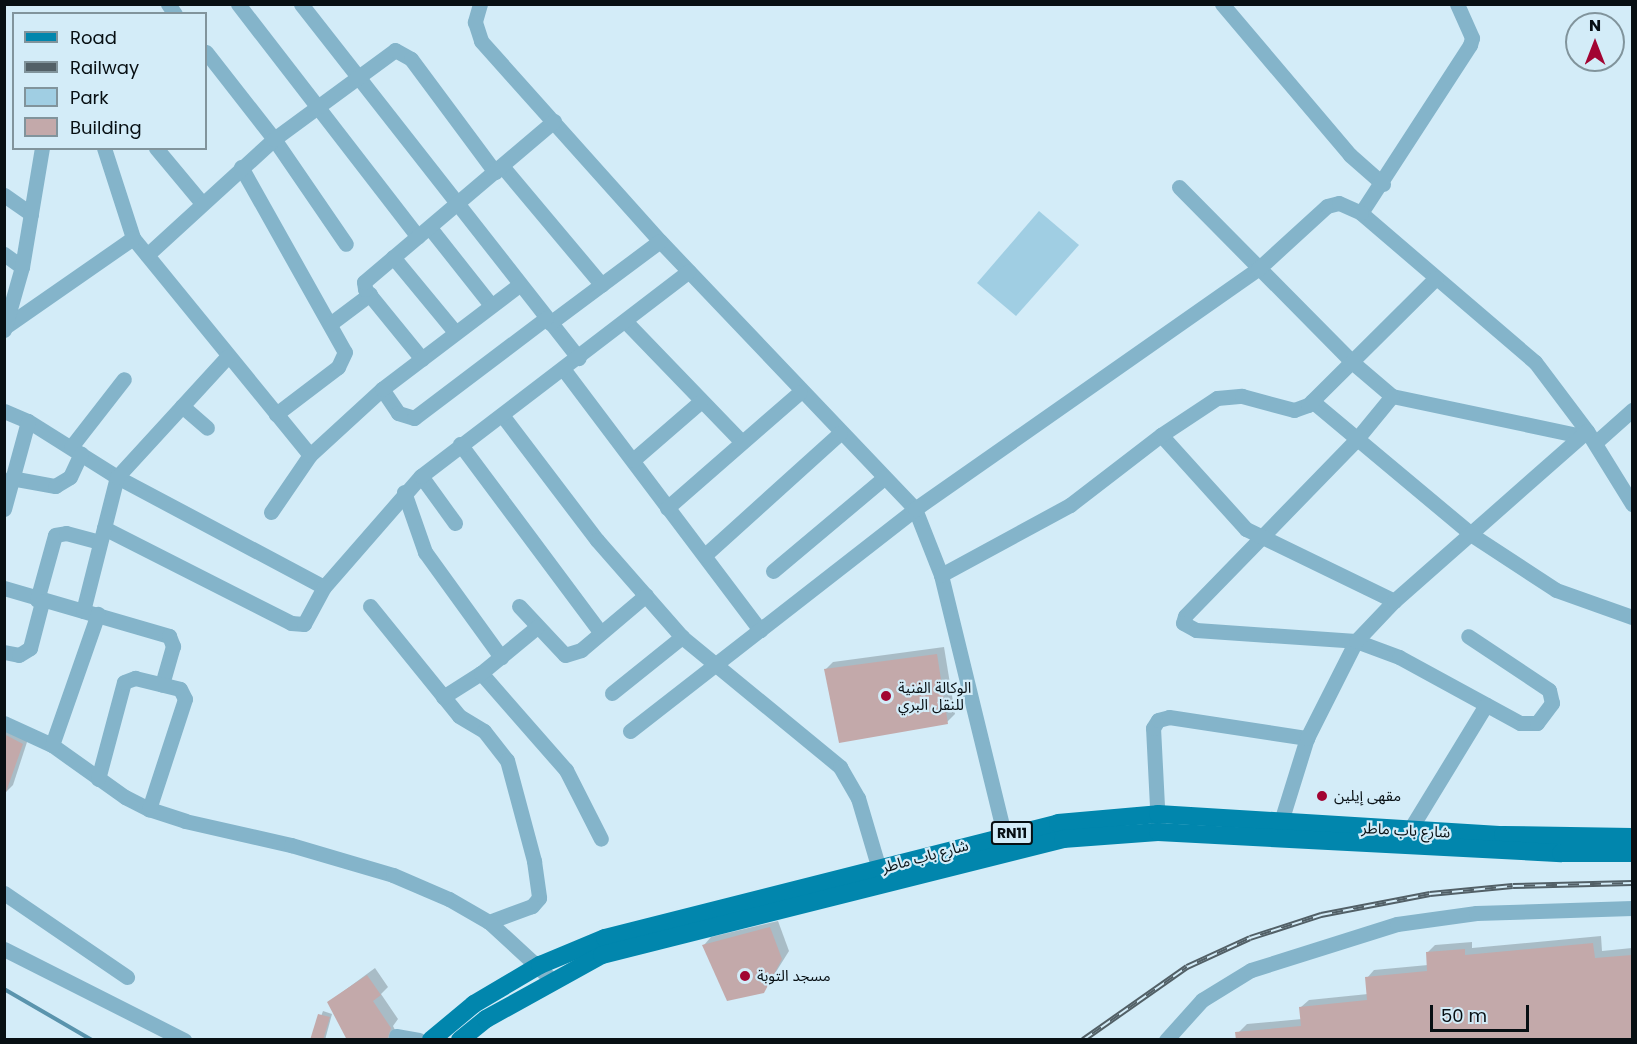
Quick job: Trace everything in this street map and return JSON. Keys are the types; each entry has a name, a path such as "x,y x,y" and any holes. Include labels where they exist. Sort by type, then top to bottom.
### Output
{"main road":[{"name":"شارع باب ماطر","path":"460,1040 486,1019 602,954 881,875 1006,843 1063,839 1158,823 1278,830 1561,853 1632,853"},
{"name":"شارع باب ماطر","path":"1278,830 1632,837"},
{"name":"شارع باب ماطر","path":"431,1040 474,1004 540,965 604,938 647,925 881,875"}],"street":[{"path":"238,4 424,233 490,305"},
{"path":"301,4 519,285 579,358"},
{"path":"480,4 475,22 481,41 660,241 800,392 915,510 941,575 1006,843"},
{"path":"1222,4 1350,156 1383,184"},
{"path":"1361,213 1383,184 1470,45 1470,30 1458,12 1458,4"},
{"path":"147,255 201,202 274,139 385,55 403,51 499,169 602,285"},
{"path":"207,53 274,139 346,244"},
{"path":"422,359 370,294 364,282 457,206 554,121"},
{"path":"5,328 22,267 42,150"},
{"path":"105,150 133,238 227,357 310,455"},
{"path":"158,150 201,202"},
{"path":"241,167 345,352 343,362 276,414"},
{"path":"1179,187 1352,362 1392,396 1588,437"},
{"path":"4,195 31,214"},
{"path":"630,731 915,510 1258,268 1327,206 1339,203 1361,213 1535,362 1632,504"},
{"path":"5,328 133,238"},
{"path":"382,389 398,413 414,418 548,320 602,285 660,241"},
{"path":"4,254 22,267"},
{"path":"393,257 455,332"},
{"path":"4,652 19,655 30,648 54,536 66,533 102,535 296,624 307,620 324,587 404,492 460,444 564,370 688,271"},
{"path":"941,575 1070,505 1161,435 1217,398 1242,396 1294,410 1312,401 1436,278"},
{"path":"271,512 310,455 382,389 519,285"},
{"path":"330,324 370,294"},
{"path":"625,321 700,402 742,442"},
{"path":"52,745 90,612 102,535 117,477 227,357"},
{"path":"564,370 760,630"},
{"path":"11,478 55,486 70,477 76,450 124,379"},
{"path":"668,507 800,392"},
{"path":"1392,396 1356,440 1185,616 1184,625 1196,630 1356,640 1399,657 1486,705 1530,726 1543,717 1552,698 1546,687 1468,636"},
{"path":"1312,401 1472,535 1556,590 1632,617"},
{"path":"633,460 700,402"},
{"path":"182,406 207,428"},
{"path":"1278,830 1307,738 1356,640 1394,601 1588,437 1632,410"},
{"path":"4,411 28,421 117,477 324,587"},
{"path":"502,414 597,540 682,637 840,766 858,798 881,875"},
{"path":"4,509 28,421"},
{"path":"705,555 840,433"},
{"path":"1161,435 1228,513 1261,540 1394,601"},
{"path":"460,444 600,632"},
{"path":"422,476 455,523"},
{"path":"773,571 884,478"},
{"path":"404,492 425,552 501,657"},
{"path":"4,588 40,601 90,612 169,636 173,646 162,684"},
{"path":"519,606 565,655 581,650 645,596"},
{"path":"370,606 459,716 484,731 507,760 534,861 536,903 489,922"},
{"path":"443,697 481,673 537,627"},
{"path":"612,693 682,637"},
{"path":"481,673 566,770 601,839"},
{"path":"98,779 124,682 135,678 162,684 185,695 149,809"},
{"path":"1409,831 1486,705"},
{"path":"1158,823 1153,728 1158,720 1169,717 1307,738"},
{"path":"4,723 52,745 98,779 149,809 185,822 291,845 393,875 449,899 489,922 540,965 552,980"},
{"path":"4,893 127,976"},
{"path":"1166,1040 1202,1000 1251,970 1397,924 1476,913 1632,908"},
{"path":"4,949 184,1040"},
{"path":"396,1036 419,1040"}],"green space":[{"path":"1039,211 1079,245 1016,316 977,283"}],"building":[{"name":"الوكالة الفنية للنقل البري","path":"937,654 948,724 839,743 824,669"},
{"path":"4,734 23,744 6,792 4,792"},
{"name":"مسجد التوبة","path":"770,927 782,959 764,993 727,1001 702,945"},
{"path":"1593,943 1595,958 1632,955 1632,1040 1236,1040 1235,1032 1301,1026 1299,1007 1367,1000 1365,977 1427,971 1426,952 1465,949 1465,955"},
{"path":"367,975 381,995 373,1001 391,1028 387,1040 347,1040 327,1002"},
{"path":"318,1014 330,1017 323,1040 310,1040"}],"waterway":[{"path":"4,989 92,1040"}],"railway":[{"path":"1083,1040 1187,967 1250,938 1321,915 1430,894 1513,886 1632,883"}],"place":[{"name":"الوكالة الفنية للنقل البري","path":"886,696"},
{"name":"مقهى إيلين","path":"1322,796"},
{"name":"مسجد التوبة","path":"745,976"}]}
